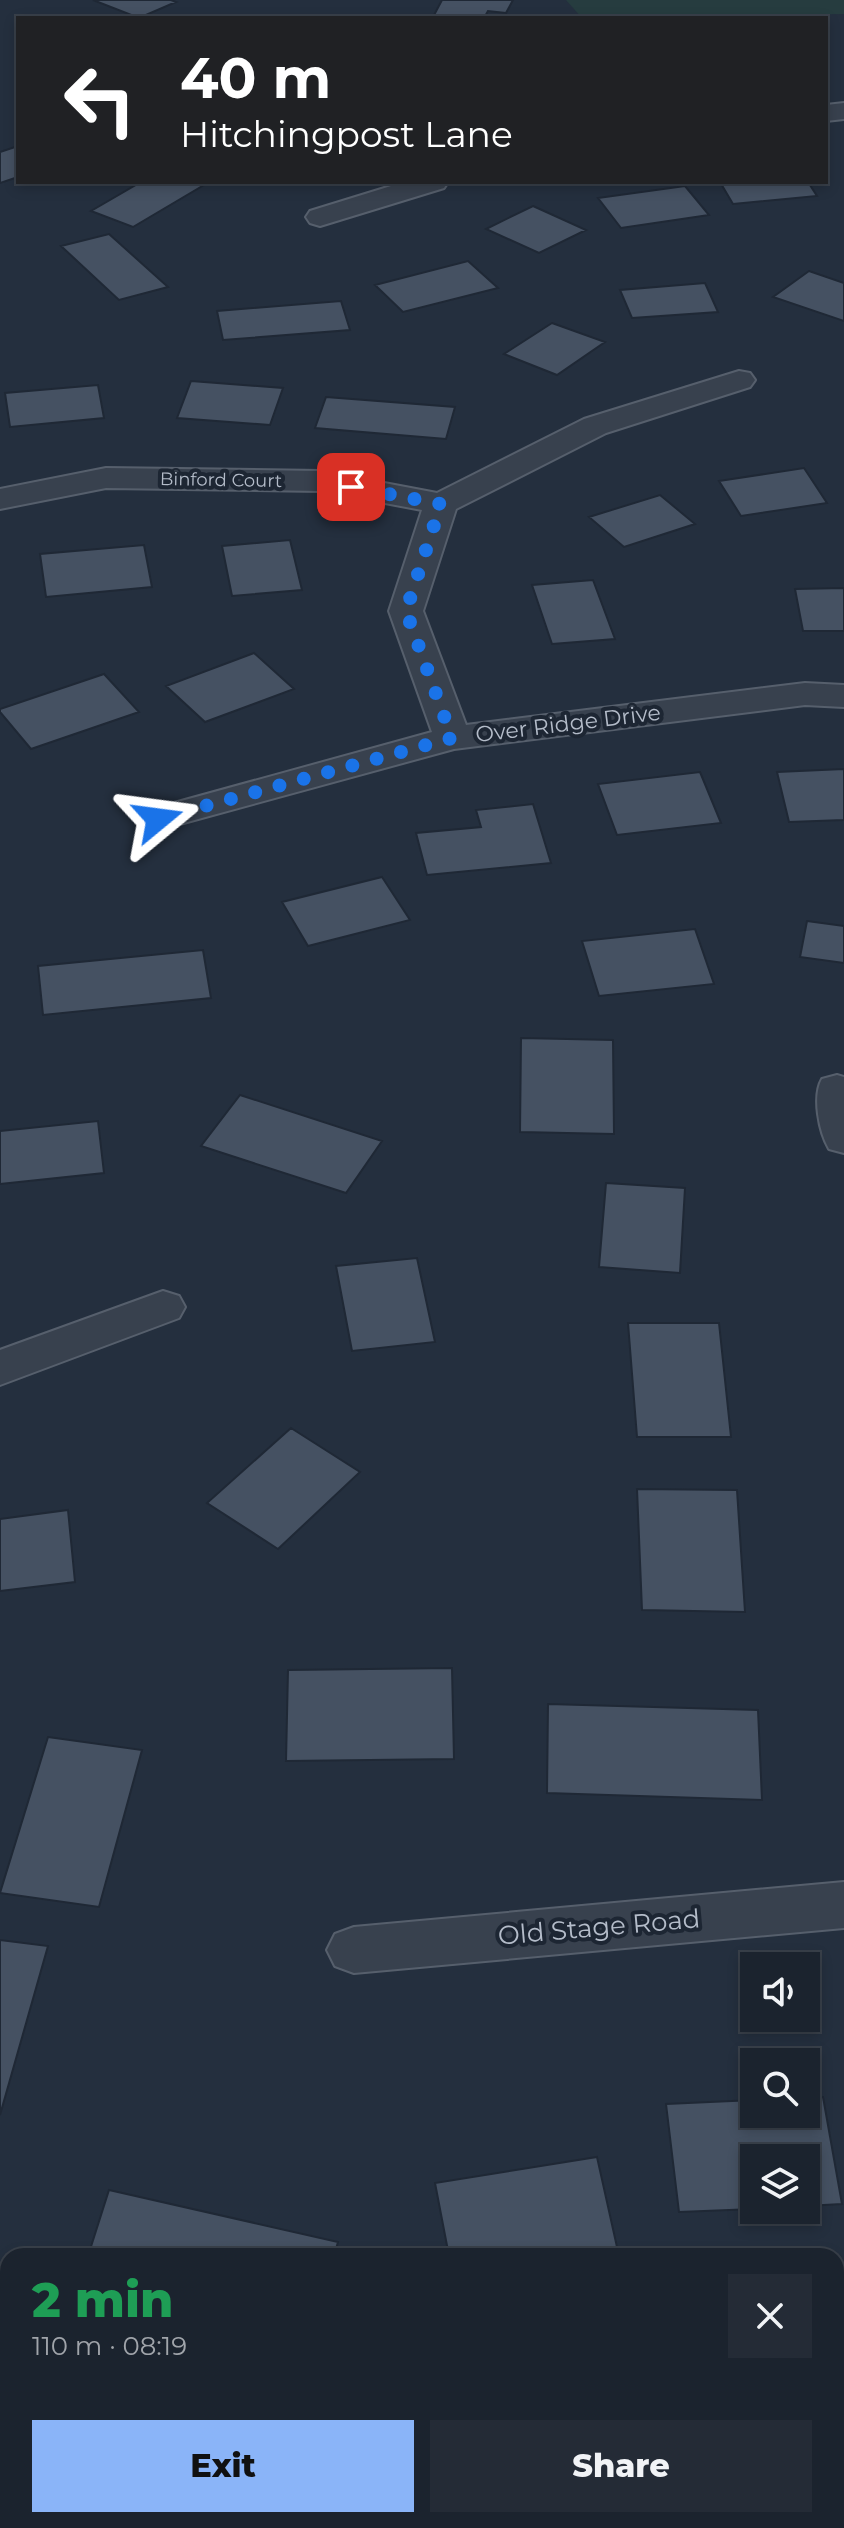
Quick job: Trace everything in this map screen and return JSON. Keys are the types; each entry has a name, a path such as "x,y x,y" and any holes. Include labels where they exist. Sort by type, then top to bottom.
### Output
{"street":[{"path":"320,217 427,184"},
{"path":"452,738 406,611 441,504 595,426 739,380"},
{"name":"Binford Court","path":"0,499 106,478 321,481 441,504"},
{"name":"Over Ridge Drive","path":"158,819 452,738 805,694 844,696"},
{"path":"837,1089 844,1139"},
{"path":"0,1368 163,1307"},
{"name":"Old Stage Road","path":"354,1950 844,1905"}],"green space":[{"path":"566,0 844,0 844,14 580,16"}],"building":[{"path":"93,0 176,2 144,16 134,16"},
{"path":"442,0 513,0 506,13 488,11 485,16 434,16"},
{"path":"16,147 16,178 0,183 0,152"},
{"path":"138,184 206,184 133,227 91,211"},
{"path":"721,184 809,184 817,196 733,204"},
{"path":"685,186 709,215 621,228 598,198"},
{"path":"533,206 586,230 539,253 486,229"},
{"path":"109,234 168,287 119,300 61,246"},
{"path":"468,261 498,288 403,312 375,285"},
{"path":"809,271 844,283 844,321 773,297"},
{"path":"705,283 718,312 632,318 620,290"},
{"path":"341,301 350,330 223,340 217,311"},
{"path":"552,323 605,342 557,375 504,354"},
{"path":"191,381 283,388 270,425 177,418"},
{"path":"98,385 104,418 10,427 5,393"},
{"path":"326,397 455,407 446,439 315,428"},
{"path":"804,468 827,503 741,516 719,481"},
{"path":"660,495 695,524 624,547 589,517"},
{"path":"290,540 302,590 232,596 222,546"},
{"path":"144,545 152,587 46,597 40,554"},
{"path":"593,580 615,639 552,644 532,585"},
{"path":"844,588 844,631 803,631 795,589"},
{"path":"254,653 294,689 205,722 166,686"},
{"path":"104,674 139,712 31,749 0,712 0,709"},
{"path":"844,769 844,820 789,822 777,772"},
{"path":"700,772 721,823 617,835 598,784"},
{"path":"533,804 551,863 427,875 416,833 481,827 476,810"},
{"path":"382,877 410,920 308,946 282,902"},
{"path":"807,921 844,926 844,963 800,957"},
{"path":"695,929 714,984 599,996 582,941"},
{"path":"203,950 211,998 43,1015 38,966"},
{"path":"521,1038 613,1040 614,1134 520,1132"},
{"path":"240,1095 382,1141 346,1193 201,1146"},
{"path":"98,1121 104,1173 0,1184 0,1131"},
{"path":"606,1183 685,1188 680,1273 599,1267"},
{"path":"417,1258 435,1342 352,1351 336,1266"},
{"path":"628,1323 719,1323 731,1437 637,1437"},
{"path":"291,1428 360,1472 278,1549 207,1503"},
{"path":"637,1489 737,1490 745,1612 642,1610"},
{"path":"68,1510 75,1582 0,1591 0,1519"},
{"path":"452,1668 454,1759 286,1761 288,1670"},
{"path":"548,1704 758,1710 762,1800 547,1793"},
{"path":"48,1737 142,1750 99,1907 0,1893"},
{"path":"0,1940 48,1946 0,2115"},
{"path":"820,2097 823,2097 842,2204 820,2205 820,2144 740,2144 740,2210 679,2212 666,2104 740,2101 740,2128 820,2128"},
{"path":"597,2157 617,2248 447,2248 435,2183"},
{"path":"109,2190 338,2242 336,2248 91,2248"}],"route":[{"path":"158,819 452,738 406,611 441,504 351,487"}]}
